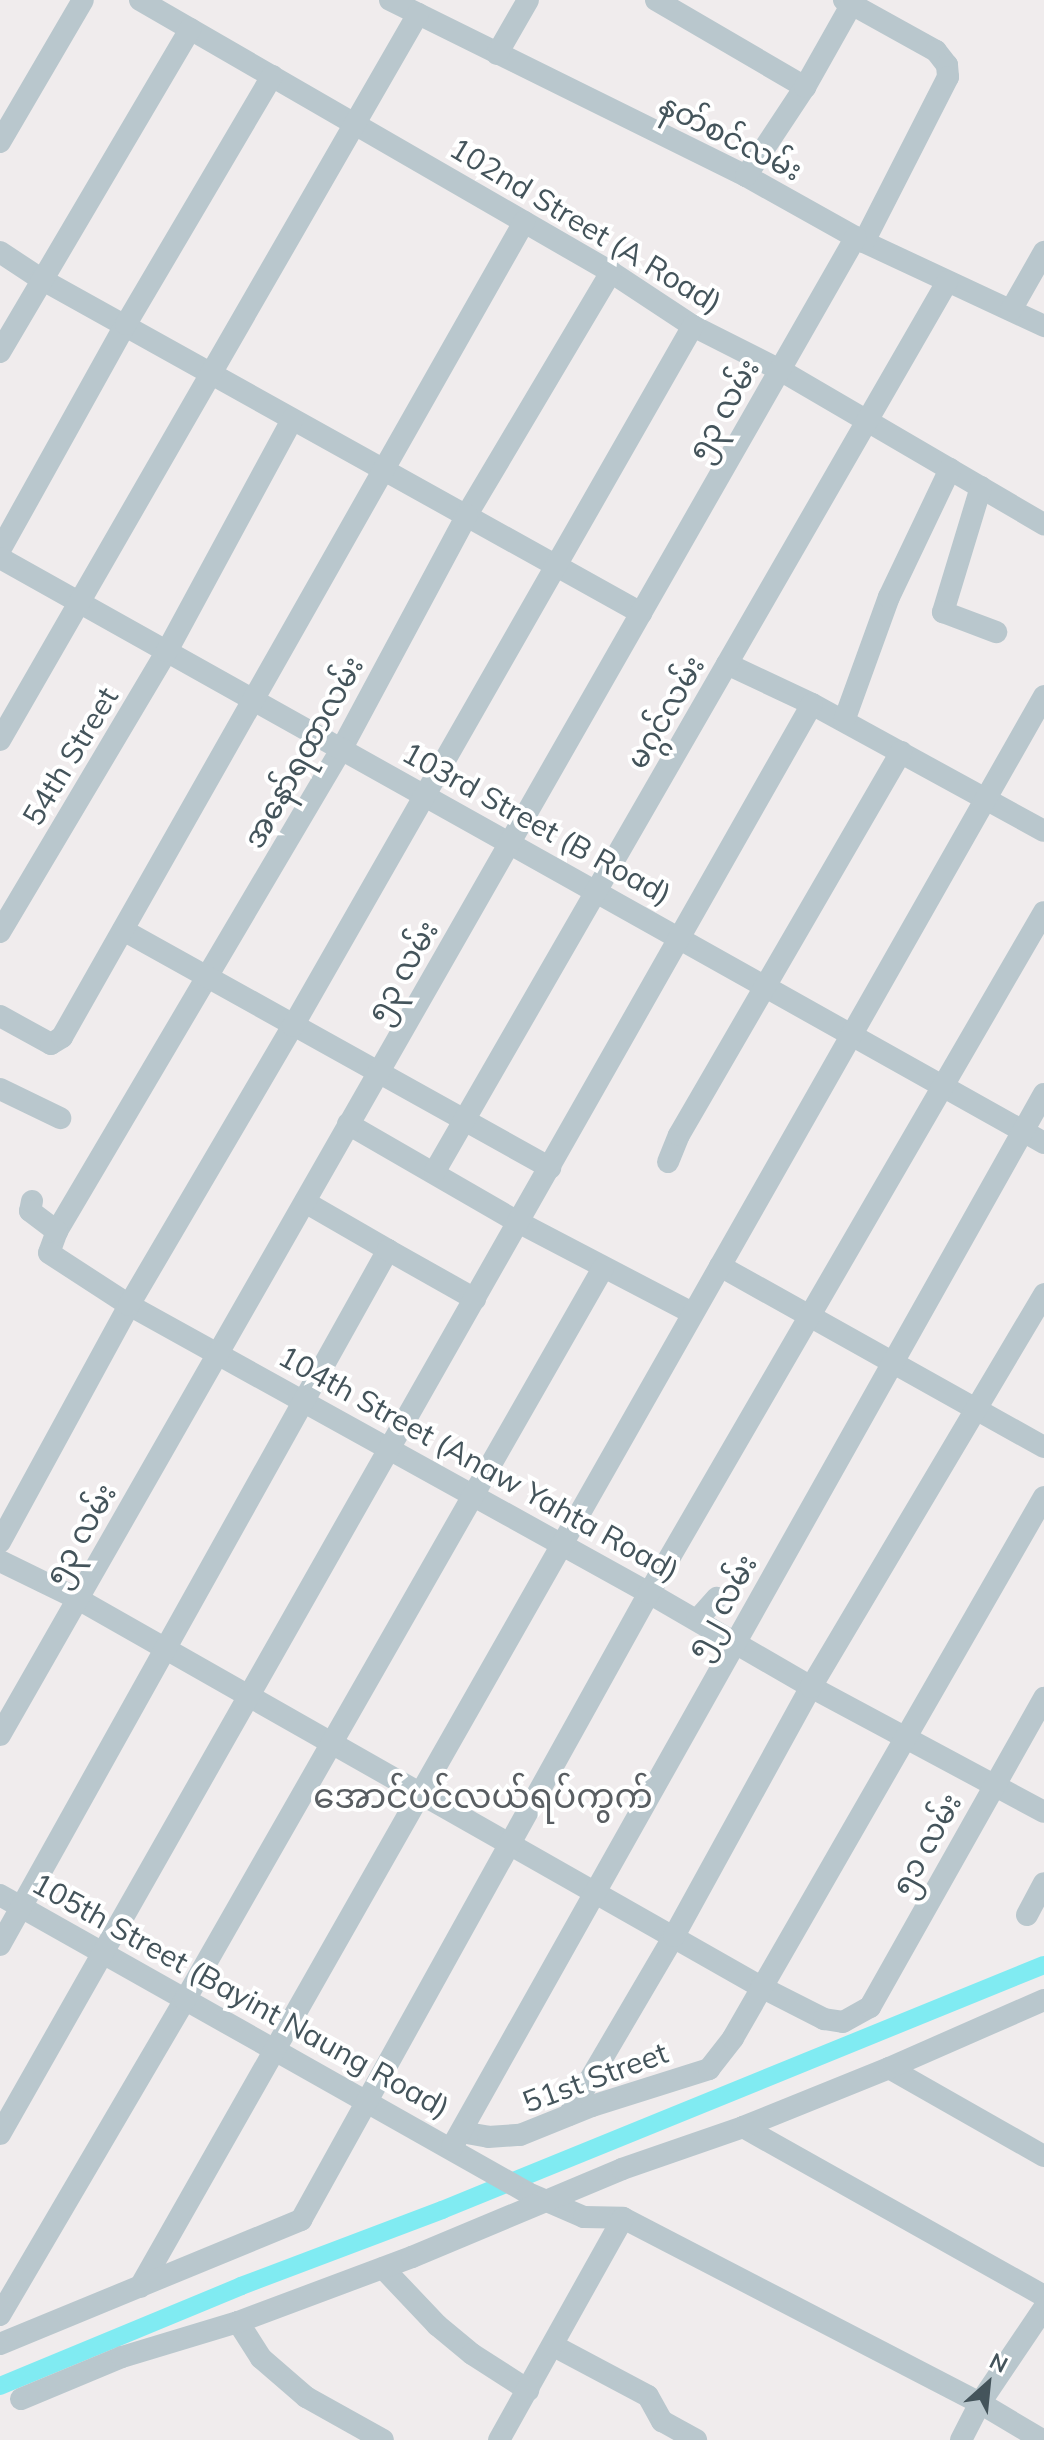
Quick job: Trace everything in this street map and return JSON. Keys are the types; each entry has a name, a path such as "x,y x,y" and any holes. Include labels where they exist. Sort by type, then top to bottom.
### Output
{"street":[{"path":"0,142 83,0"},
{"name":"102nd Street (A Road)","path":"140,0 611,272 693,326 780,370 1044,524"},
{"name":"နတ်စင်လမ်း","path":"390,0 746,176 860,240 1044,326"},
{"path":"497,54 528,0"},
{"path":"656,0 805,87"},
{"path":"746,176 805,87 850,1"},
{"name":"၅၃ လမ်း","path":"0,1735 780,370 860,240 948,77 947,65 936,51 850,1"},
{"path":"0,740 418,14"},
{"path":"0,352 190,29"},
{"path":"0,550 126,324 272,76"},
{"path":"0,1016 56,1044 524,222"},
{"path":"0,252 41,279 641,613"},
{"path":"1011,310 1044,252"},
{"name":"အနော်ရထာလမ်း","path":"54,1259 50,1248 57,1231 342,748 467,515 611,272"},
{"name":"မဂ္ဂင်လမ်း","path":"435,1171 947,282"},
{"path":"0,1542 129,1305 293,1026 693,326"},
{"name":"54th Street","path":"0,932 167,651 292,420"},
{"path":"844,721 889,597 950,469"},
{"path":"981,487 943,612 996,632"},
{"name":"103rd Street (B Road)","path":"0,558 1044,1143"},
{"path":"727,664 812,704 1044,831"},
{"path":"140,2287 1044,696"},
{"path":"0,2134 812,704"},
{"path":"668,1162 676,1141 901,752"},
{"path":"0,2344 293,2226 307,2210 364,2100 649,1593 1044,912"},
{"path":"123,930 550,1168"},
{"path":"0,1089 60,1118"},
{"name":"၅၂ လမ်း","path":"457,2140 1044,1094"},
{"path":"348,1124 435,1171 518,1222 692,1313"},
{"path":"32,1201 30,1211 57,1231"},
{"path":"305,1202 475,1299"},
{"path":"0,1945 163,1647 307,1401 388,1250"},
{"name":"104th Street (Anaw Yahta Road)","path":"54,1259 129,1305 307,1401 811,1687 1044,1812"},
{"path":"720,1266 1044,1447"},
{"path":"0,2315 185,2000 471,1493 603,1268"},
{"path":"569,2115 674,1936 811,1687 1044,1294"},
{"name":"51st Street","path":"457,2140 504,2138 709,2069 733,2038 1044,1497"},
{"path":"0,1561 78,1599 761,1987"},
{"path":"697,1620 717,1598"},
{"name":"၅၁ လမ်း","path":"761,1987 824,2019 843,2022 870,2007 1044,1698"},
{"path":"1027,1915 1044,1883"},
{"name":"105th Street (Bayint Naung Road)","path":"0,1895 364,2100 457,2140 475,2161 528,2193 550,2202"},
{"path":"21,2399 122,2357 238,2322 383,2268 550,2202 622,2169 743,2127 889,2068 1044,2000"},
{"path":"889,2068 1044,2156"},
{"path":"743,2127 1044,2296"},
{"path":"550,2202 584,2217 623,2218 980,2403 1042,2440"},
{"path":"499,2440 623,2218"},
{"path":"383,2268 437,2325 472,2354 528,2390"},
{"path":"961,2440 980,2403 1044,2308"},
{"path":"238,2322 261,2358 306,2397 383,2440"},
{"path":"554,2346 648,2396 662,2421 696,2440"}],"waterway":[{"path":"0,2386 241,2286 442,2210 1044,1965"}],"district":[{"name":"အောင်ပင်လယ်ရပ်ကွက်","path":"483,1796"}]}
